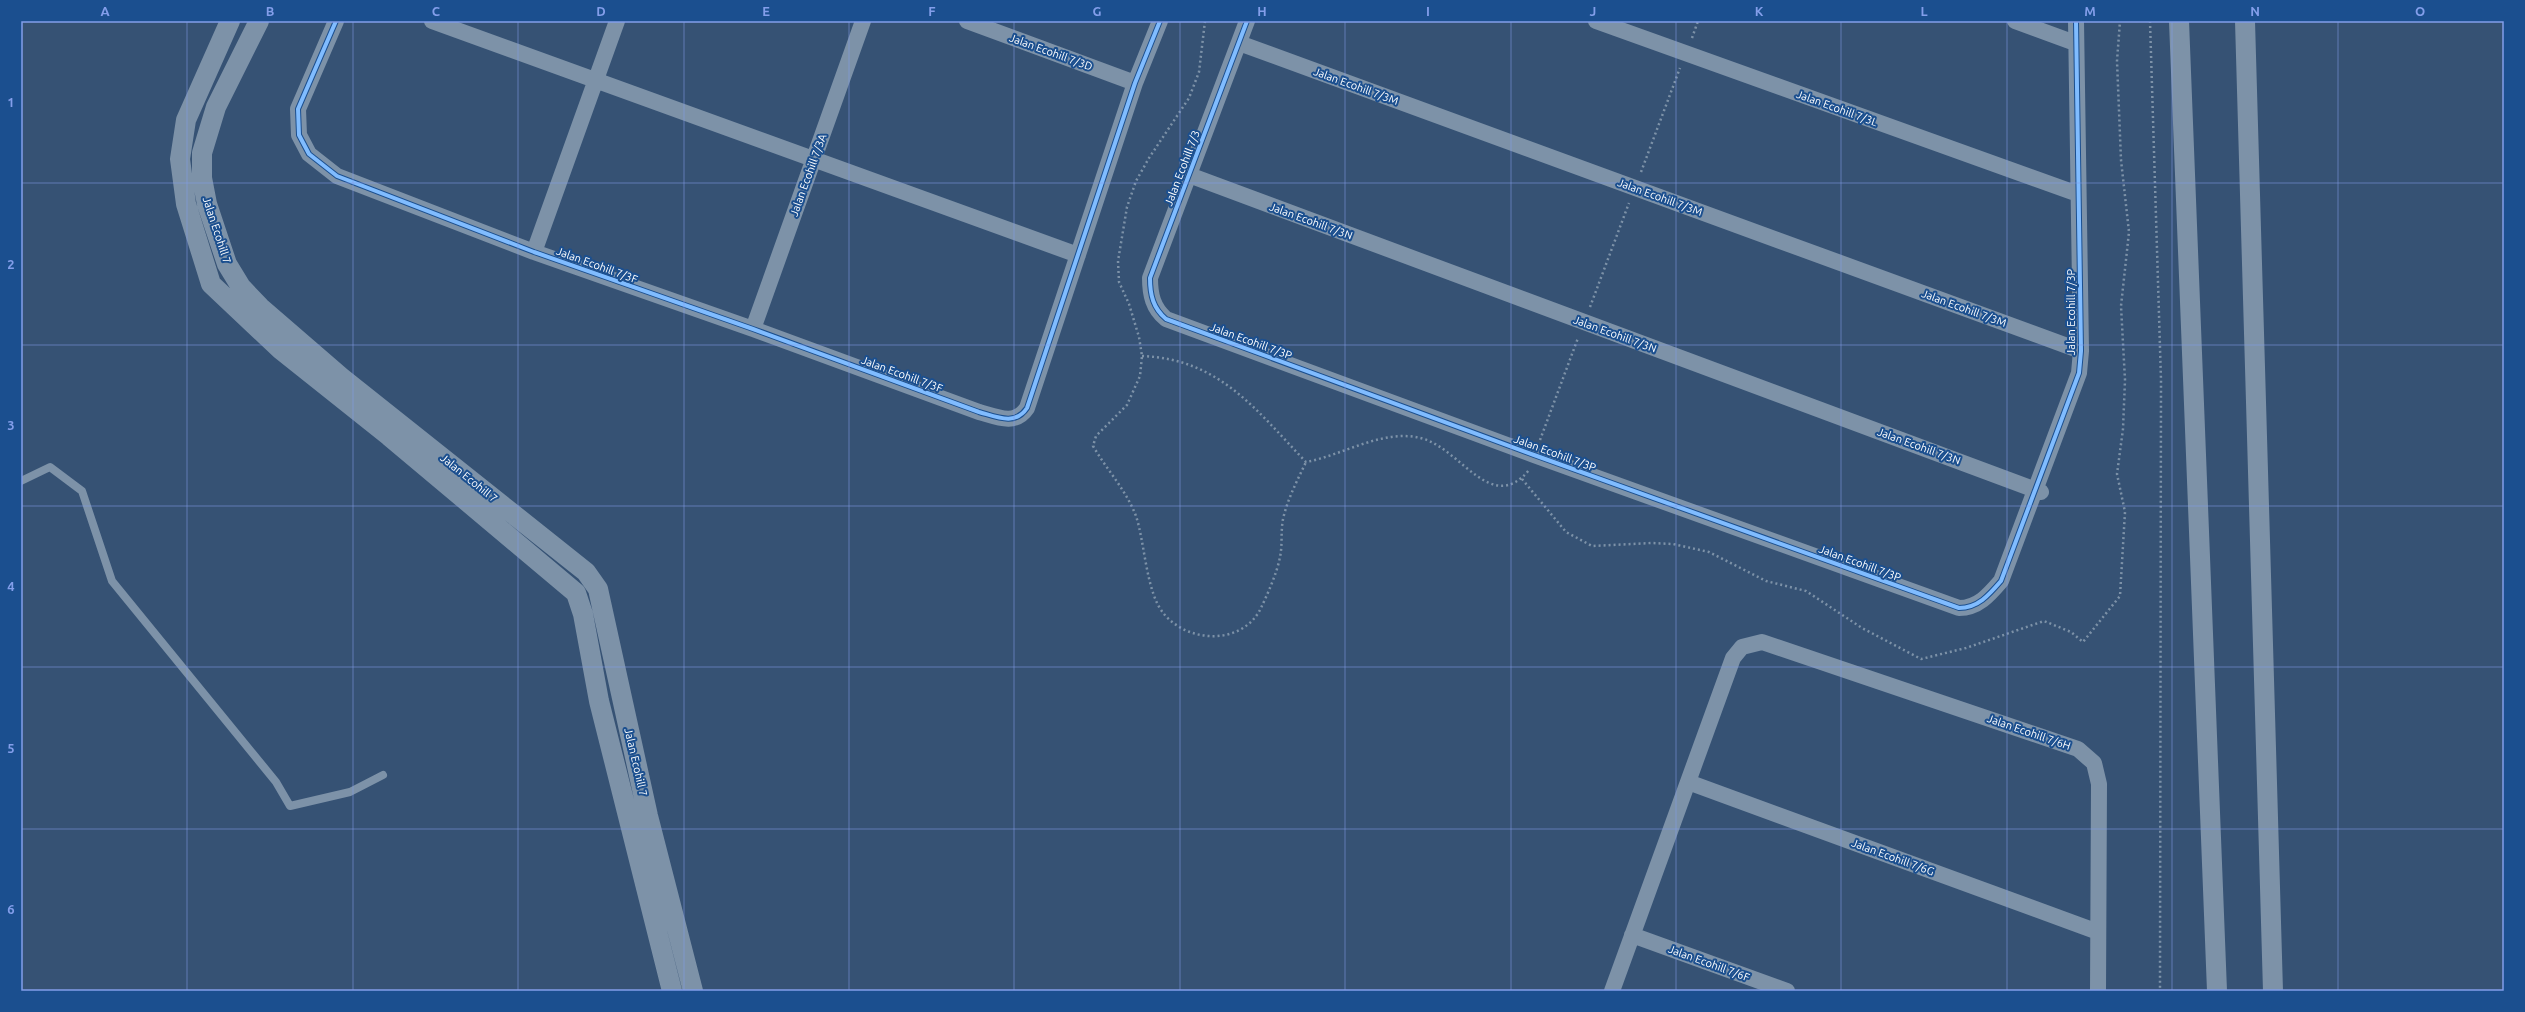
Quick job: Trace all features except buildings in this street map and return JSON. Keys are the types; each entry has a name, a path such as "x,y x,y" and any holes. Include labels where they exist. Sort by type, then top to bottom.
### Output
{"street":[{"path":"230,21 186,120 180,159 186,204 211,284 281,350 389,436 576,594 583,614 599,701 672,991"},
{"name":"Jalan Ecohill 7","path":"259,21 216,108 202,152 202,178 207,204 227,264 241,287 260,307 340,377 586,572 598,589 648,816 693,991"},
{"name":"Jalan Ecohill 7/3F","path":"336,21 298,109 299,135 309,154 337,176 534,252 753,329 979,412 1014,420 1021,417 1027,408 1078,255"},
{"path":"432,21 1078,255 1135,83 1160,21"},
{"path":"534,252 617,21"},
{"name":"Jalan Ecohill 7/3A","path":"753,329 863,21"},
{"name":"Jalan Ecohill 7/3D","path":"967,21 1135,83"},
{"name":"Jalan Ecohill 7/3","path":"1166,319 1157,312 1154,304 1150,278 1247,21"},
{"name":"Jalan Ecohill 7/3L","path":"1596,21 2078,194"},
{"path":"2015,21 2075,43"},
{"name":"Jalan Ecohill 7/3P","path":"1166,319 1536,456 1958,608 1971,608 1991,593 2001,581 2038,491 2076,382 2081,351 2075,43 2076,21"},
{"path":"2179,21 2217,991"},
{"path":"2245,21 2273,991"},
{"name":"Jalan Ecohill 7/3M","path":"1239,43 2081,351"},
{"name":"Jalan Ecohill 7/3N","path":"1189,176 2038,491"},
{"name":"Jalan Ecohill 7/6H","path":"1688,782 1732,658 1742,647 1762,642 2078,749 2094,763 2099,784 2098,991"},
{"path":"1612,991 1688,782"},
{"name":"Jalan Ecohill 7/6G","path":"1688,782 2098,932"},
{"name":"Jalan Ecohill 7/6F","path":"1632,935 1787,991"}],"lane":[{"path":"21,481 50,467 82,491 112,581 276,782 290,806 350,792 383,775"}],"path":[{"path":"1205,21 1200,72 1188,98 1136,181 1122,230 1118,261 1119,282 1129,304 1142,356 1140,376 1127,405 1096,436 1093,446 1117,480 1135,514 1144,541 1153,594 1164,614 1175,623 1192,631 1221,636 1240,631 1250,624 1260,609 1280,557 1283,516 1306,462 1349,448 1407,435 1439,444 1476,475 1499,487 1511,485 1522,479 1536,456 1584,322 1698,21"},
{"path":"2150,21 2161,380 2160,991"},
{"path":"1142,356 1155,357 1182,363 1214,376 1238,391 1306,462"}],"cycle path":[{"path":"336,21 298,109 299,135 309,154 337,176 534,252 753,329 979,412 1005,419 1017,417 1027,408 1135,83 1160,21"},
{"path":"1247,21 1150,278 1153,301 1155,306 1166,319 1534,455 1959,608 1972,606 1983,600 2001,581 2079,373 2081,351 2076,21"}]}
